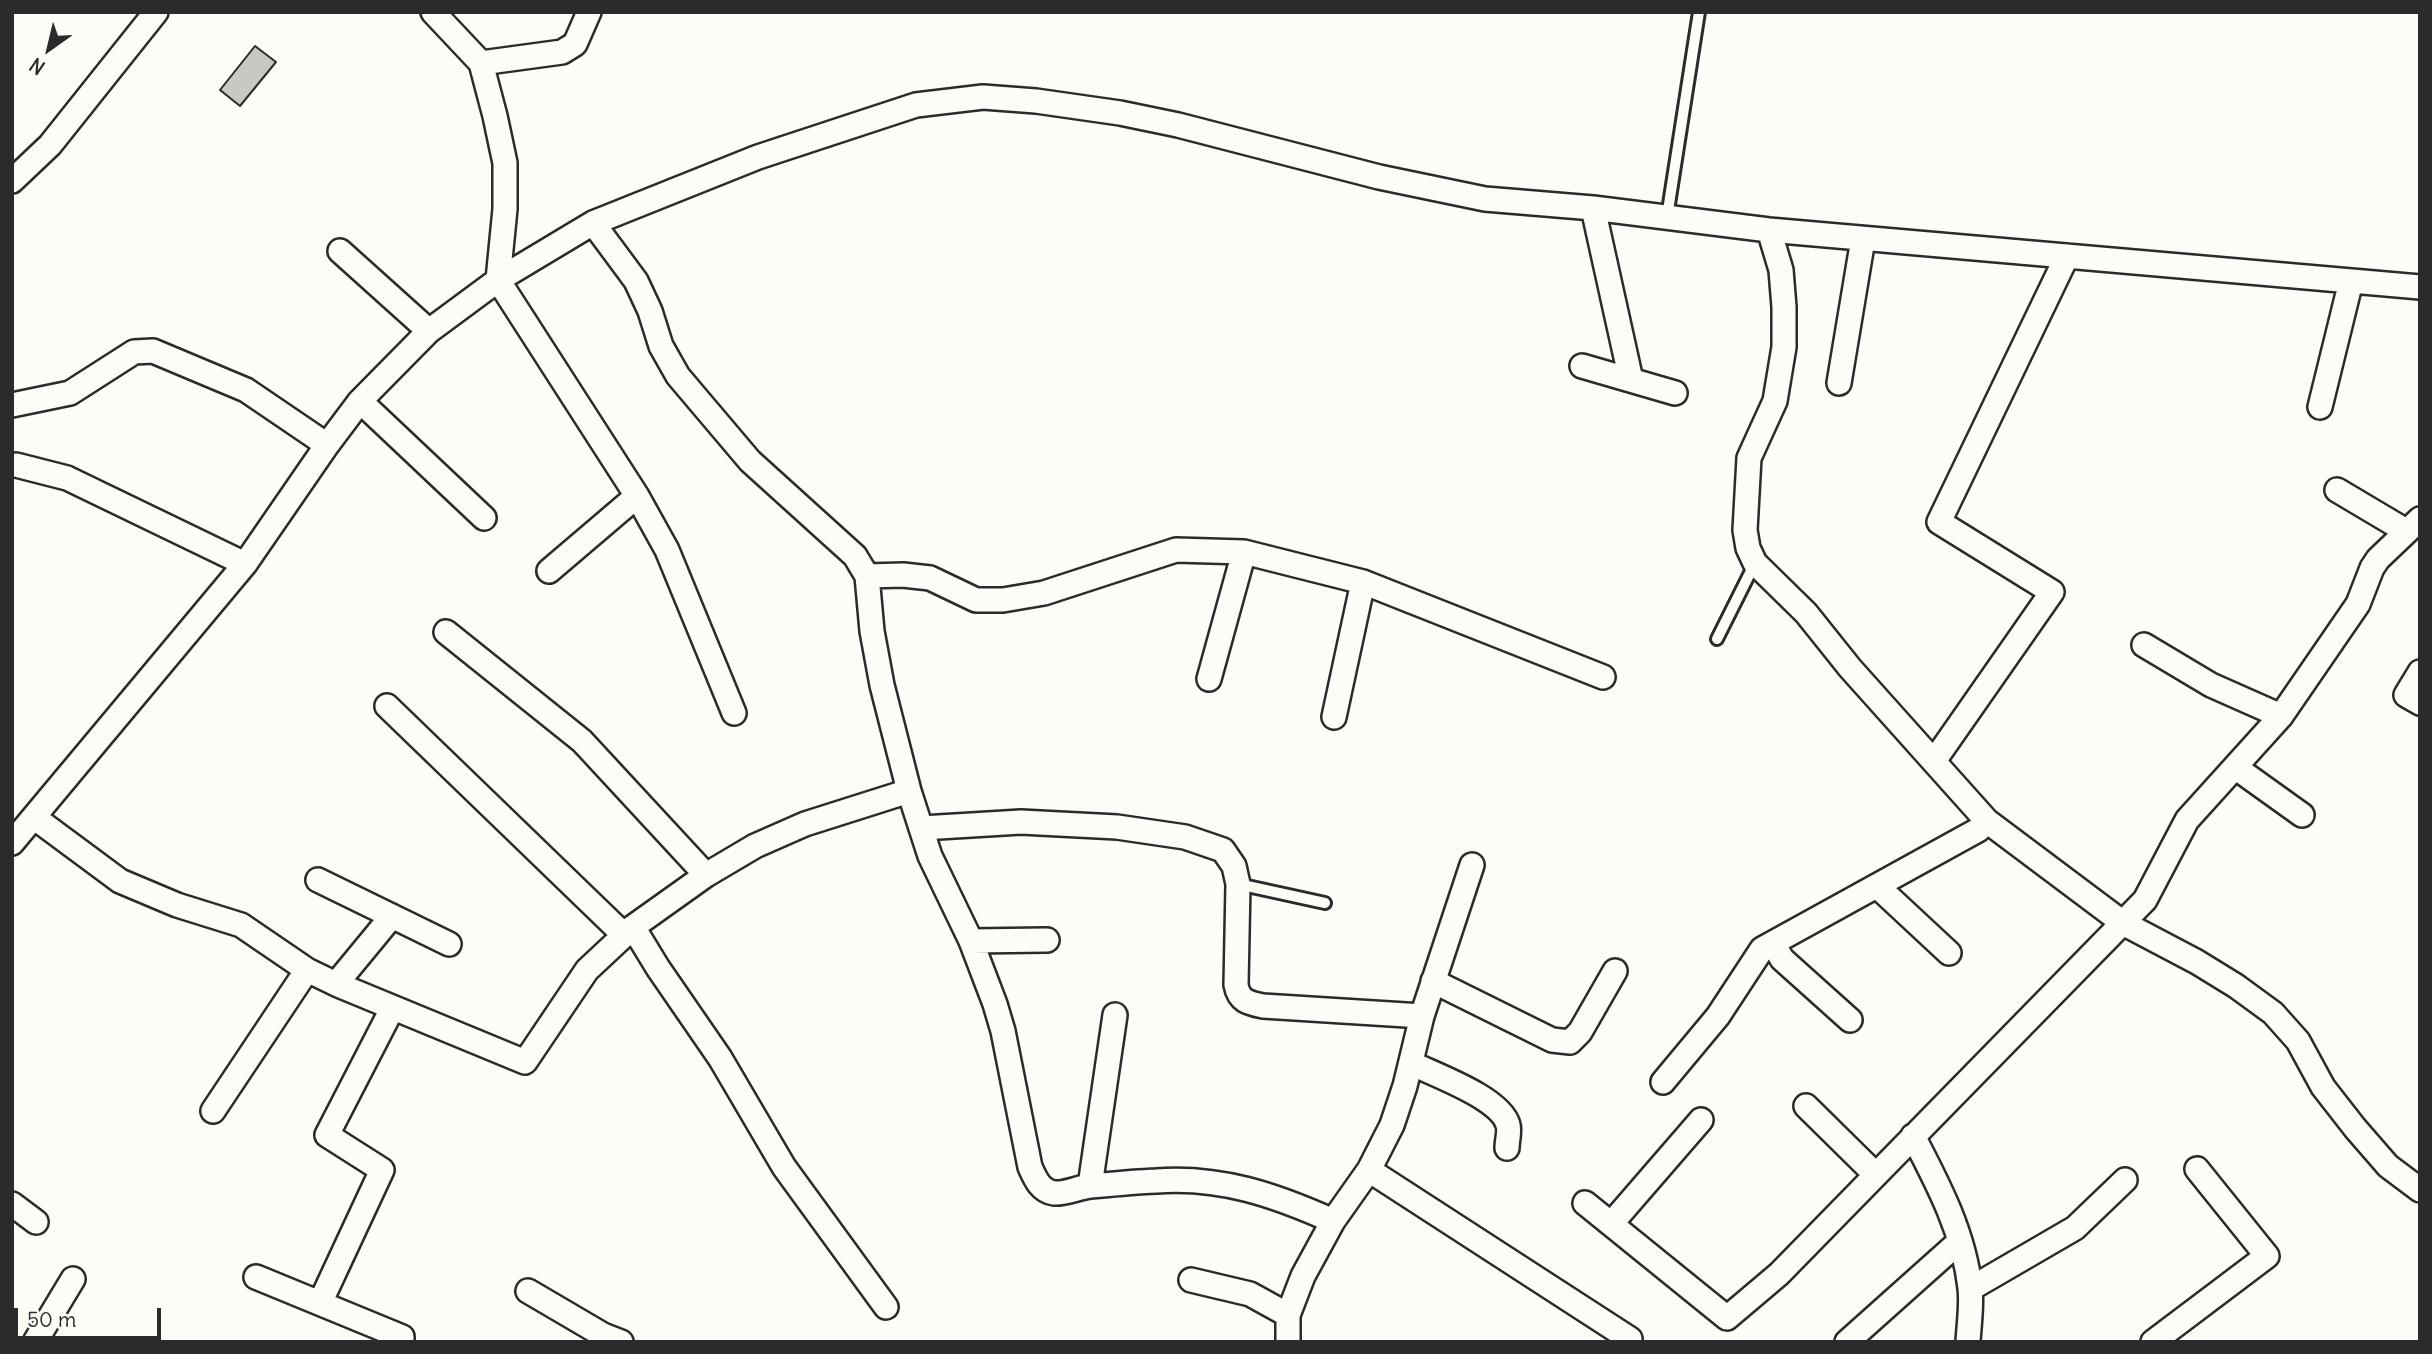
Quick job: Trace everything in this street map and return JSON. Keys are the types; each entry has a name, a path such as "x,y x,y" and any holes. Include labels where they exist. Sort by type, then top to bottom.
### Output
{"street":[{"path":"12,181 50,145 156,12"},
{"path":"433,12 481,63 505,163 505,209 498,280 637,496 667,550 734,713"},
{"path":"481,63 562,52 575,44 589,12"},
{"path":"12,843 36,818 245,564 360,401 429,331 498,280 593,223 733,167 916,105 983,97 1037,101 1120,113 1178,125 1379,177 1485,199 1593,208 1863,239 2420,287"},
{"path":"1593,208 1631,380"},
{"path":"593,223 636,281 650,311 661,346 678,376 750,461 855,556 867,576 872,631 882,685 909,792 929,856 971,942 1003,1031 1030,1167 1036,1182 1045,1190 1055,1193 1090,1186 1200,1180 1235,1185 1268,1194 1333,1221"},
{"path":"1769,230 1781,270 1784,347 1774,401 1749,458 1745,530 1748,548 1755,562 1806,613 1850,668 1987,821 2123,923 2197,962 2273,1013 2298,1041 2323,1087 2355,1128 2388,1166 2420,1190"},
{"path":"1839,383 1863,239"},
{"path":"340,251 429,331"},
{"path":"1934,761 2052,592 1939,522 2067,256"},
{"path":"2320,407 2351,281"},
{"path":"12,405 70,393 134,352 153,351 246,390 327,445"},
{"path":"1582,366 1675,393"},
{"path":"360,401 484,518"},
{"path":"16,465 66,478 245,564"},
{"path":"1585,1203 1727,1318 1779,1274 2145,900 2187,820 2281,716 2358,604 2378,559 2413,525 2337,490"},
{"path":"549,571 637,496"},
{"path":"867,576 903,575 929,578 976,600 1003,600 1044,593 1175,550 1244,552 1363,582 1602,677"},
{"path":"1209,679 1244,552"},
{"path":"1334,718 1363,582"},
{"path":"446,632 582,741 706,875"},
{"path":"2144,645 2211,685 2281,716"},
{"path":"2420,672 2406,695 2420,703"},
{"path":"387,706 628,931 658,968 720,1058 784,1167 886,1307"},
{"path":"2235,767 2302,816"},
{"path":"36,818 120,881 177,905 241,925 307,970 336,984 525,1062 587,970 628,931 706,875 755,846 805,824 909,792"},
{"path":"1663,1082 1718,1016 1762,949 1978,830 1987,821"},
{"path":"922,828 1021,822 1117,827 1185,837 1223,850 1234,866 1238,884 1238,995 1247,1002 1263,1006 1422,1016"},
{"path":"1288,1342 1288,1315 1303,1276 1333,1221 1369,1170 1392,1125 1422,1016 1472,865"},
{"path":"318,880 449,944"},
{"path":"1877,886 1949,953"},
{"path":"336,984 392,916"},
{"path":"971,942 1047,940"},
{"path":"1773,943 1782,959 1850,1020"},
{"path":"213,1111 307,970"},
{"path":"1433,981 1552,1040 1570,1042 1580,1032 1615,971"},
{"path":"320,1303 382,1170 327,1135 392,1009"},
{"path":"1090,1186 1115,1015"},
{"path":"1411,1063 1481,1097 1499,1110 1508,1126 1507,1148"},
{"path":"1807,1106 1876,1175"},
{"path":"1611,1224 1701,1120"},
{"path":"1913,1136 1938,1184 1960,1241 1970,1289 1968,1342"},
{"path":"2153,1342 2267,1256 2197,1169"},
{"path":"1369,1170 1630,1339"},
{"path":"1970,1289 2076,1228 2124,1180"},
{"path":"12,1204 37,1222"},
{"path":"1847,1342 1960,1241"},
{"path":"256,1276 402,1337 402,1342"},
{"path":"35,1342 73,1279"},
{"path":"1191,1280 1250,1294 1288,1315"},
{"path":"528,1292 608,1339"}],"lane":[{"path":"1667,218 1699,12"},
{"path":"1717,639 1755,562"},
{"path":"1238,884 1325,903"}],"building":[{"path":"255,46 276,62 240,106 220,90"}]}
